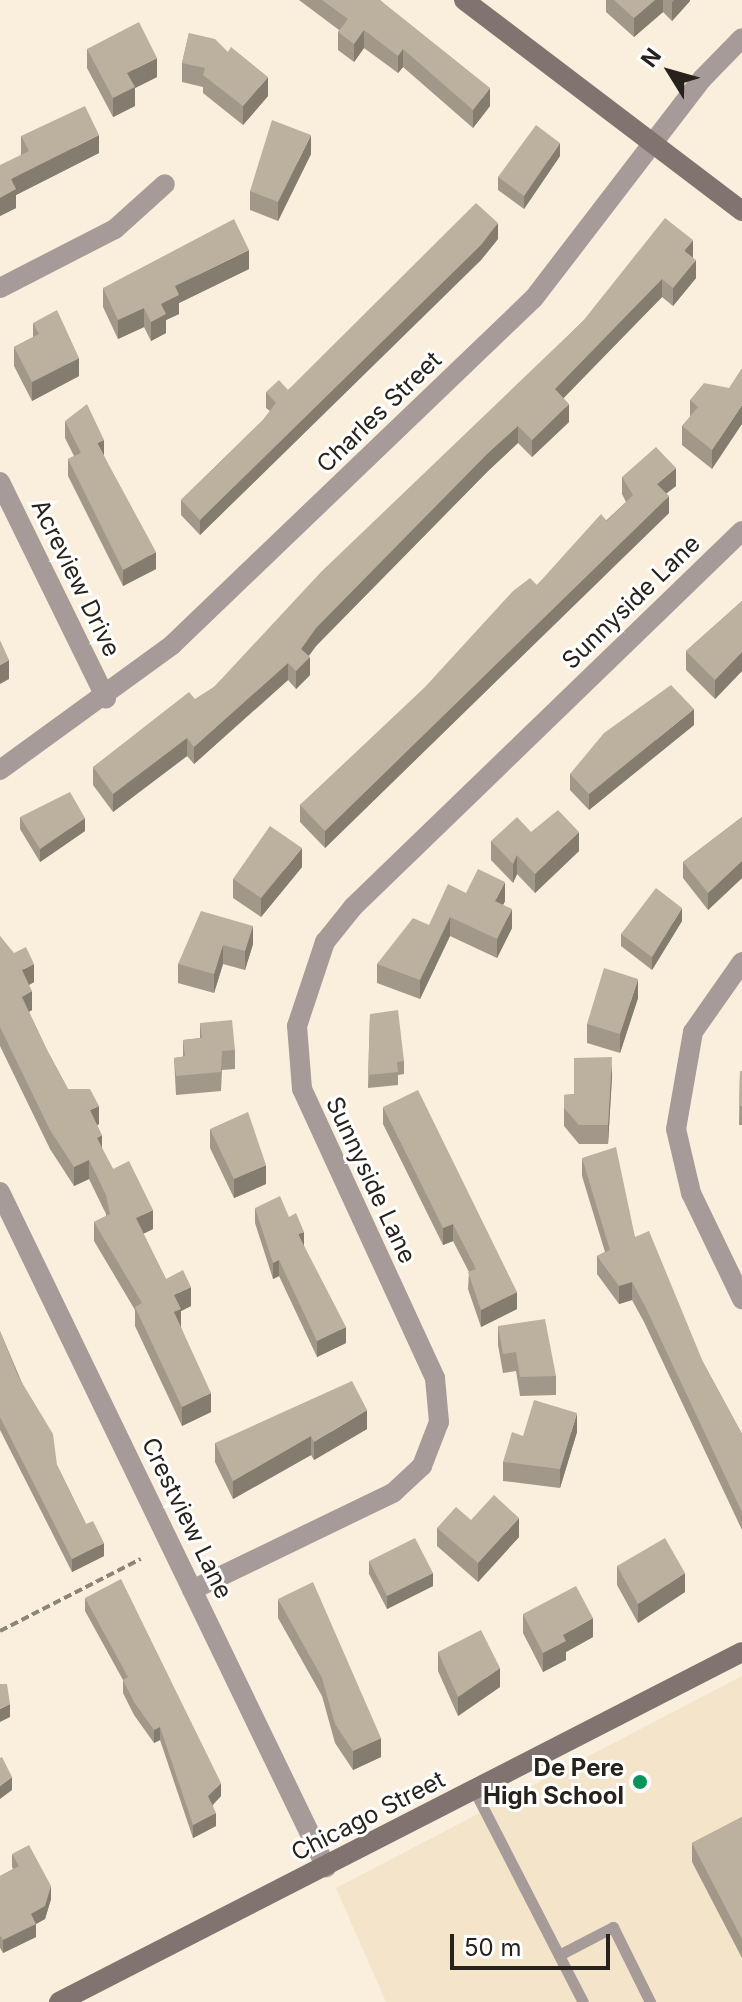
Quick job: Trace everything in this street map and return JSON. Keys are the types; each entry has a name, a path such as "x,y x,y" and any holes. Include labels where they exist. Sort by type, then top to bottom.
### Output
{"street":[{"path":"464,0 742,211"},
{"name":"Charles Street","path":"0,770 106,698 236,586 534,298 652,143 742,38"},
{"path":"0,288 115,229 165,184"},
{"name":"Acreview Drive","path":"0,482 106,698"},
{"name":"Sunnyside Lane","path":"192,1590 393,1493 422,1466 439,1422 435,1378 302,1089 297,1026 325,942 353,907 742,531"},
{"path":"742,962 693,1032 676,1118 691,1193 742,1299"},
{"name":"Crestview Lane","path":"0,1192 326,1867"},
{"name":"Chicago Street","path":"59,2002 742,1652"}],"lane":[{"path":"474,1790 583,2002"},
{"path":"559,1955 613,1927 650,2002"}],"path":[{"path":"0,1631 141,1559"}],"shaded area":[{"name":"De Pere High School","path":"742,1676 742,2002 386,2002 336,1888"}],"building":[{"path":"322,0 380,0 490,88 473,110 403,49 398,56 364,30 354,44 338,32 348,19"},
{"path":"614,0 655,0 634,18"},
{"path":"139,22 157,58 127,73 135,87 113,98 87,49"},
{"path":"189,33 215,39 228,52 231,47 268,77 243,106 203,75 205,68 182,63"},
{"path":"85,106 99,135 11,179 16,189 0,198 0,165 29,151 21,136"},
{"path":"272,120 311,135 278,202 250,191"},
{"path":"536,125 560,143 524,196 498,177"},
{"path":"476,203 498,223 481,245 200,520 181,500 263,420 276,403 266,392 279,380 288,390"},
{"path":"665,218 693,240 684,251 696,260 673,288 662,279 555,389 569,404 532,440 518,426 488,453 316,628 301,649 310,657 296,671 288,663 194,747 187,738 113,794 93,767 189,692 195,699 214,687 321,572 583,321"},
{"path":"234,219 249,250 175,286 179,295 161,304 166,314 151,322 144,308 118,320 103,288"},
{"path":"57,310 79,358 32,382 14,347 39,334 33,323"},
{"path":"742,368 742,405 712,450 682,426 698,407 690,400 704,383 729,388"},
{"path":"87,404 104,440 97,443 156,552 123,570 68,459 81,453 65,421"},
{"path":"656,447 676,468 657,484 669,496 325,831 300,805 425,687 513,591 530,578 537,585 601,514 607,521 633,495 622,477"},
{"path":"742,601 742,652 715,680 686,651"},
{"path":"0,640 9,660 0,665"},
{"path":"671,685 694,709 589,794 570,774 604,733"},
{"path":"70,792 85,818 40,849 20,817"},
{"path":"558,810 579,832 535,874 517,855 513,864 491,841 517,817 531,832"},
{"path":"742,817 742,861 708,893 683,862"},
{"path":"270,826 302,848 261,898 233,879"},
{"path":"478,869 505,882 495,901 512,909 497,939 450,917 420,980 377,964 413,918 429,925 448,884 466,893"},
{"path":"656,888 682,908 652,957 621,934"},
{"path":"201,911 253,926 245,951 223,945 214,974 178,964"},
{"path":"0,936 14,953 26,947 34,964 22,970 32,991 22,997 68,1089 90,1089 99,1106 90,1110 102,1135 97,1138 113,1169 129,1161 153,1210 136,1218 166,1279 183,1270 191,1287 174,1295 181,1309 174,1312 211,1393 182,1407 135,1307 142,1303 94,1222 110,1214 106,1195 89,1160 74,1167 50,1130 0,1027"},
{"path":"604,968 638,979 620,1034 587,1024"},
{"path":"398,1010 404,1061 397,1062 398,1072 368,1075 370,1014"},
{"path":"232,1020 235,1050 222,1051 221,1072 176,1076 174,1058 185,1056 183,1040 202,1038 200,1023"},
{"path":"612,1057 608,1125 579,1125 564,1108 564,1095 574,1094 574,1058"},
{"path":"742,1071 742,1106 739,1106"},
{"path":"418,1090 517,1292 481,1310 468,1272 476,1269 453,1224 443,1228 383,1107"},
{"path":"248,1112 266,1165 234,1179 210,1129"},
{"path":"616,1147 635,1237 649,1231 703,1362 742,1434 742,1512 632,1282 619,1286 597,1256 610,1250 582,1158"},
{"path":"280,1196 289,1217 296,1213 304,1232 298,1234 346,1327 317,1341 279,1260 273,1263 255,1208"},
{"path":"545,1319 556,1376 520,1377 516,1352 503,1354 498,1326"},
{"path":"0,1331 18,1376 53,1434 57,1465 86,1524 93,1521 104,1543 72,1559 0,1417"},
{"path":"352,1381 367,1410 314,1442 311,1436 233,1481 215,1443"},
{"path":"534,1400 577,1413 560,1469 503,1462 512,1432 523,1436"},
{"path":"494,1495 519,1518 478,1563 437,1528 456,1507 471,1520"},
{"path":"415,1538 433,1573 387,1596 369,1561"},
{"path":"665,1538 685,1573 638,1604 617,1566"},
{"path":"121,1579 221,1783 208,1796 216,1813 193,1825 160,1727 154,1730 134,1702 123,1680 128,1677 85,1598"},
{"path":"313,1582 381,1738 353,1751 335,1724 322,1678 278,1599"},
{"path":"576,1586 593,1618 563,1635 566,1641 543,1653 523,1614"},
{"path":"481,1630 500,1668 458,1697 438,1652"},
{"path":"0,1684 7,1684 10,1704 0,1709"},
{"path":"0,1758 12,1777 0,1786"},
{"path":"742,1817 742,1939 692,1843"},
{"path":"29,1845 51,1886 45,1906 31,1914 36,1924 3,1940 0,1935 0,1876 19,1866 12,1854"}],"place":[{"name":"De Pere High School","path":"640,1782"}]}
